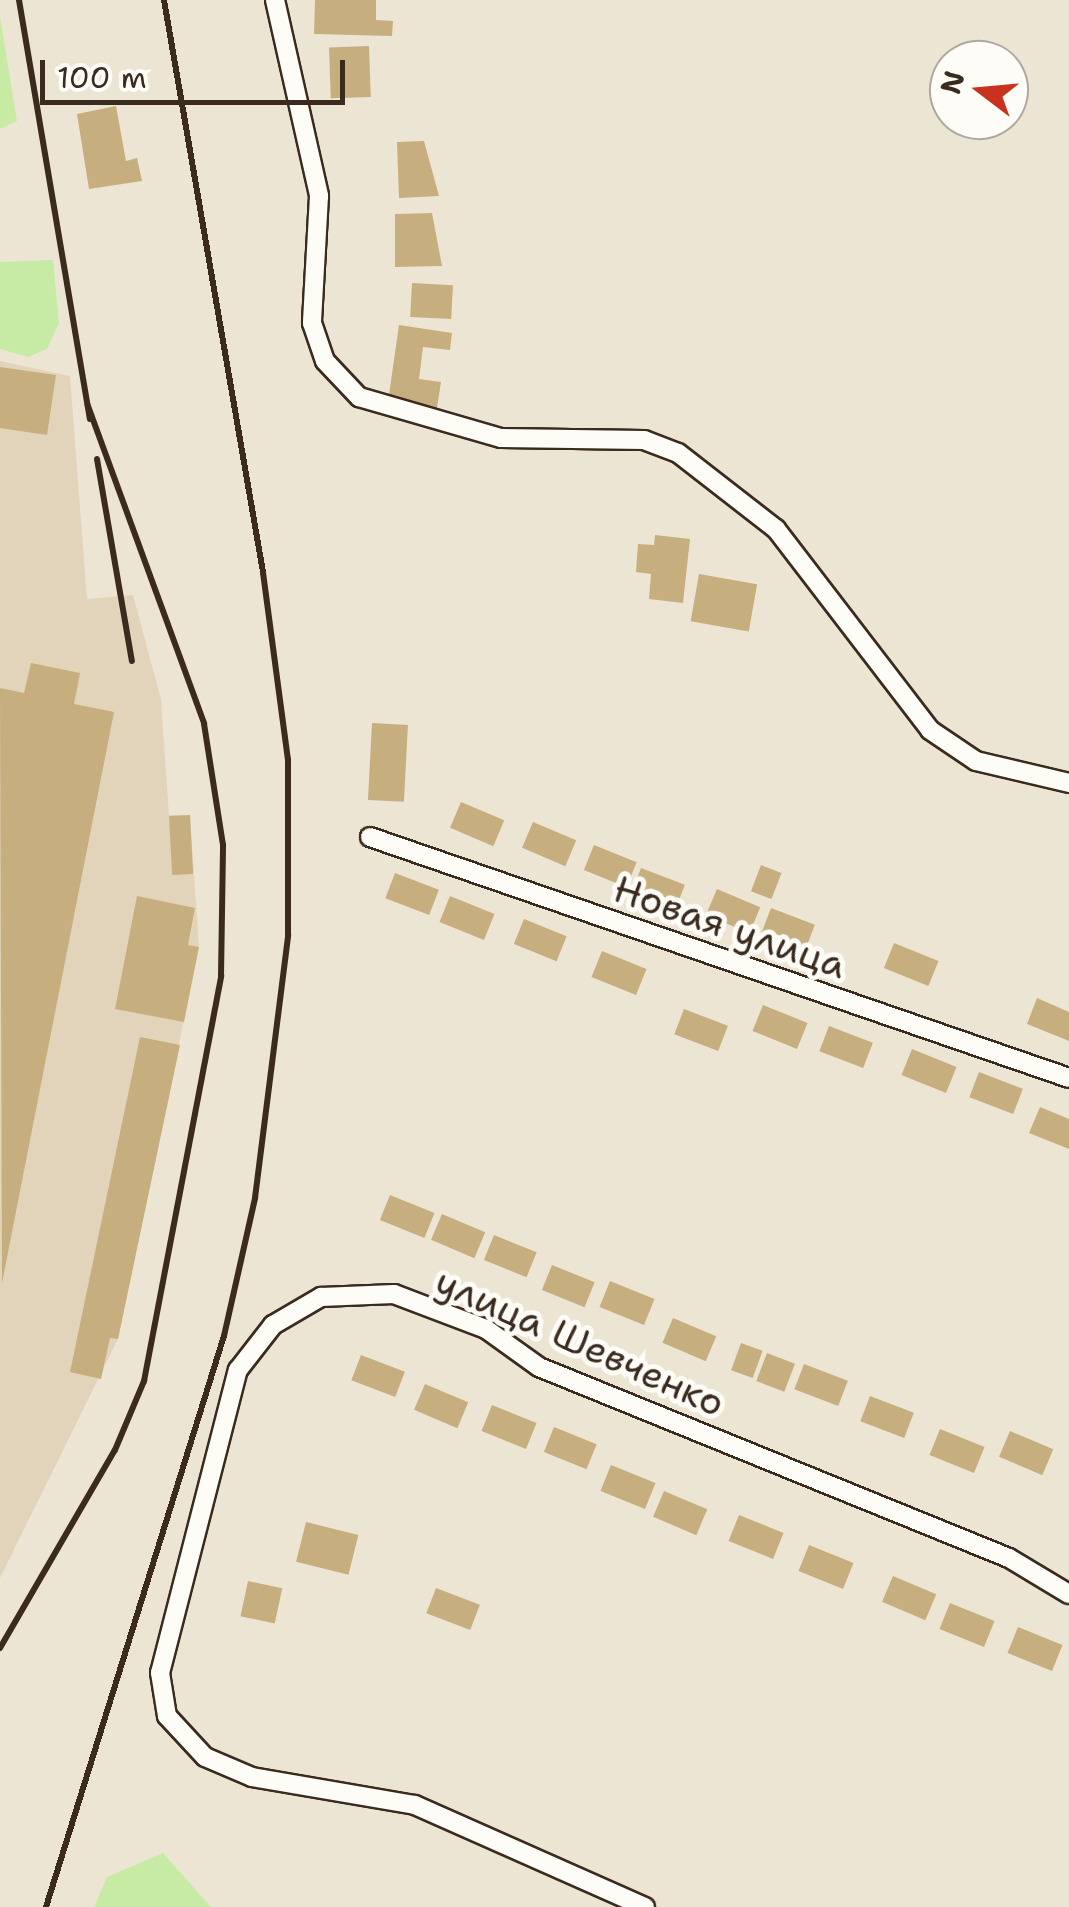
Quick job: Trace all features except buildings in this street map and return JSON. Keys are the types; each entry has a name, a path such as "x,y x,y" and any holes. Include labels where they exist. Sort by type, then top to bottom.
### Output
{"street":[{"path":"275,0 319,196 312,322 325,361 360,397 413,418 556,444 644,440 678,453 776,529 930,730 976,760 1069,783"},
{"name":"Новая улица","path":"370,837 1069,1078"},
{"name":"улица Шевченко","path":"645,1907 415,1805 252,1777 205,1757 167,1716 160,1673 238,1370 273,1325 321,1297 394,1294 486,1329 538,1367 1009,1558 1069,1594"}],"shaded area":[{"path":"0,361 70,376 87,599 133,595 161,699 169,815 190,815 199,947 118,1339 0,1578"}],"green space":[{"path":"0,17 17,121 0,129"},
{"path":"53,260 59,323 47,349 28,357 0,349 0,262"},
{"path":"163,1853 211,1907 94,1907 107,1877"}],"railway":[{"path":"19,0 90,419"},
{"path":"46,1907 224,1336 255,1198 288,935 288,760 263,572 164,0"},
{"path":"0,1648 115,1450 144,1381 221,976 223,845 204,723 88,406"},
{"path":"97,459 132,661"}]}
